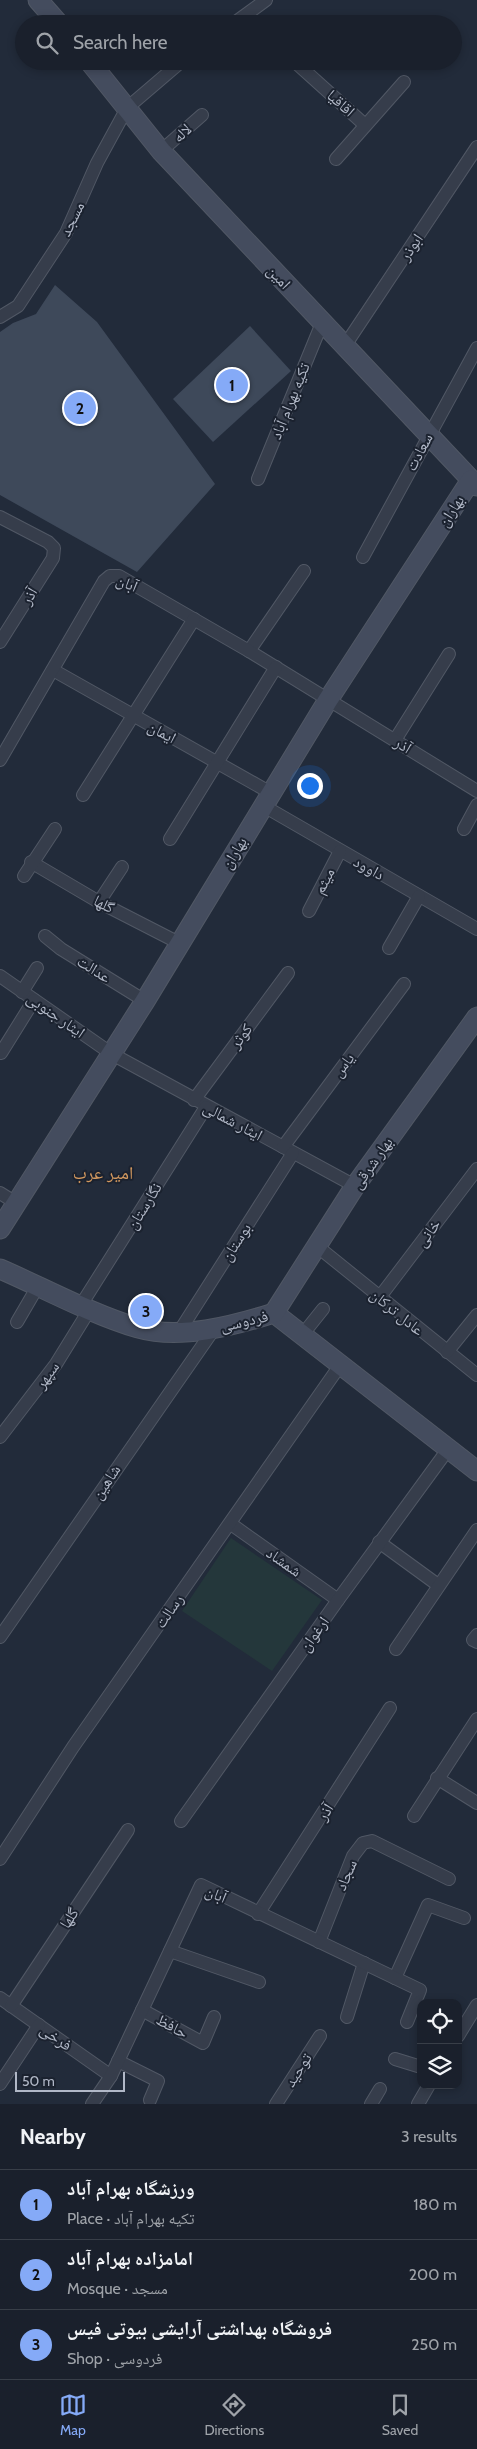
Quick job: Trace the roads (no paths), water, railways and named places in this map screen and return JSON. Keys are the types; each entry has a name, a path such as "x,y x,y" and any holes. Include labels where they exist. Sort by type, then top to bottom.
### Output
{"street":[{"path":"38,0 51,15"},
{"path":"250,15 266,0"},
{"name":"امین","path":"96,70 161,151 474,483"},
{"path":"127,108 171,70"},
{"name":"اقاقیا","path":"304,70 365,125"},
{"path":"336,159 404,82"},
{"name":"مسجد","path":"0,317 18,306 66,234 97,162 127,108"},
{"name":"لاله","path":"161,151 202,115"},
{"name":"ابوذر","path":"344,347 477,147"},
{"name":"تکیه بهرام آباد","path":"258,479 322,323"},
{"name":"سعادت","path":"363,557 477,348"},
{"name":"بهاران","path":"0,1228 145,1001 328,700 474,483"},
{"name":"آذر","path":"0,517 48,542 54,548 53,558 0,642"},
{"path":"249,651 304,571"},
{"name":"آبان","path":"0,760 104,582 110,576 119,576 249,651 328,700"},
{"path":"84,795 134,718 194,619"},
{"path":"395,740 449,654"},
{"path":"170,839 276,668"},
{"name":"ایمان","path":"54,670 134,718 218,762 267,799"},
{"name":"آذر","path":"328,700 475,785"},
{"name":"داوود","path":"267,799 340,851 477,929"},
{"path":"464,829 477,806"},
{"path":"24,876 31,862 55,829"},
{"name":"میثم","path":"308,911 340,851"},
{"name":"گلها","path":"31,862 99,902 179,943"},
{"path":"99,902 122,868"},
{"path":"389,948 419,896"},
{"name":"عدالت","path":"45,936 61,949 145,1001"},
{"path":"22,992 37,968"},
{"name":"کوثر","path":"194,1100 288,973"},
{"name":"ایثار جنوبی","path":"0,976 112,1054"},
{"name":"یاس","path":"288,1150 404,984"},
{"path":"1,1053 34,1000"},
{"name":"بهار شرقی","path":"274,1313 318,1247 355,1186 477,1017"},
{"name":"ایثار شمالی","path":"112,1054 355,1186"},
{"name":"نگارستان","path":"86,1307 206,1106"},
{"name":"بوستان","path":"179,1332 288,1150"},
{"name":"خانی","path":"379,1298 477,1169"},
{"path":"0,1193 16,1203"},
{"name":"عادل ترکان","path":"318,1247 477,1375"},
{"name":"فردوسی","path":"0,1269 139,1328 179,1332 214,1328 274,1313 477,1471"},
{"path":"17,1322 38,1286"},
{"name":"سپهر","path":"0,1438 56,1364 86,1307"},
{"path":"303,1334 323,1309"},
{"path":"447,1352 477,1315"},
{"name":"شاهین","path":"0,1637 214,1328"},
{"name":"رسالت","path":"0,1859 73,1747 231,1524 341,1364"},
{"name":"ارغوان","path":"181,1821 379,1542 449,1448"},
{"name":"شمشاد","path":"231,1524 338,1600"},
{"path":"396,1649 477,1530"},
{"path":"379,1542 438,1585"},
{"path":"477,1635 473,1640 477,1642"},
{"name":"آذر","path":"258,1914 390,1708"},
{"path":"414,1816 477,1718"},
{"path":"437,1778 477,1803"},
{"name":"گلها","path":"12,2006 128,1830"},
{"name":"سجاد","path":"319,1942 353,1856 363,1843 372,1841 449,1878"},
{"name":"آبان","path":"92,2104 111,2076 200,1885 420,1990 407,2022"},
{"path":"395,1978 428,1905 464,1918"},
{"path":"170,1951 259,1982"},
{"path":"347,2017 364,1963"},
{"name":"فرخی","path":"0,1998 111,2076"},
{"path":"462,2029 477,2005"},
{"name":"حافظ","path":"142,2010 202,2043 214,2016"},
{"path":"0,2084 40,2026"},
{"name":"توحید","path":"276,2104 320,2036"},
{"path":"395,2059 417,2066"},
{"path":"118,2061 158,2081 150,2100"},
{"path":"371,2104 380,2088"},
{"path":"418,2104 427,2089"}],"place":[{"name":"ورزشگاه بهرام آباد","path":"232,385"},
{"name":"امامزاده بهرام آباد","path":"80,408"},
{"name":"فروشگاه بهداشتی آرایشی بیوتی فیس","path":"146,1311"}],"district":[{"name":"امیر عرب","path":"103,1173"}]}
